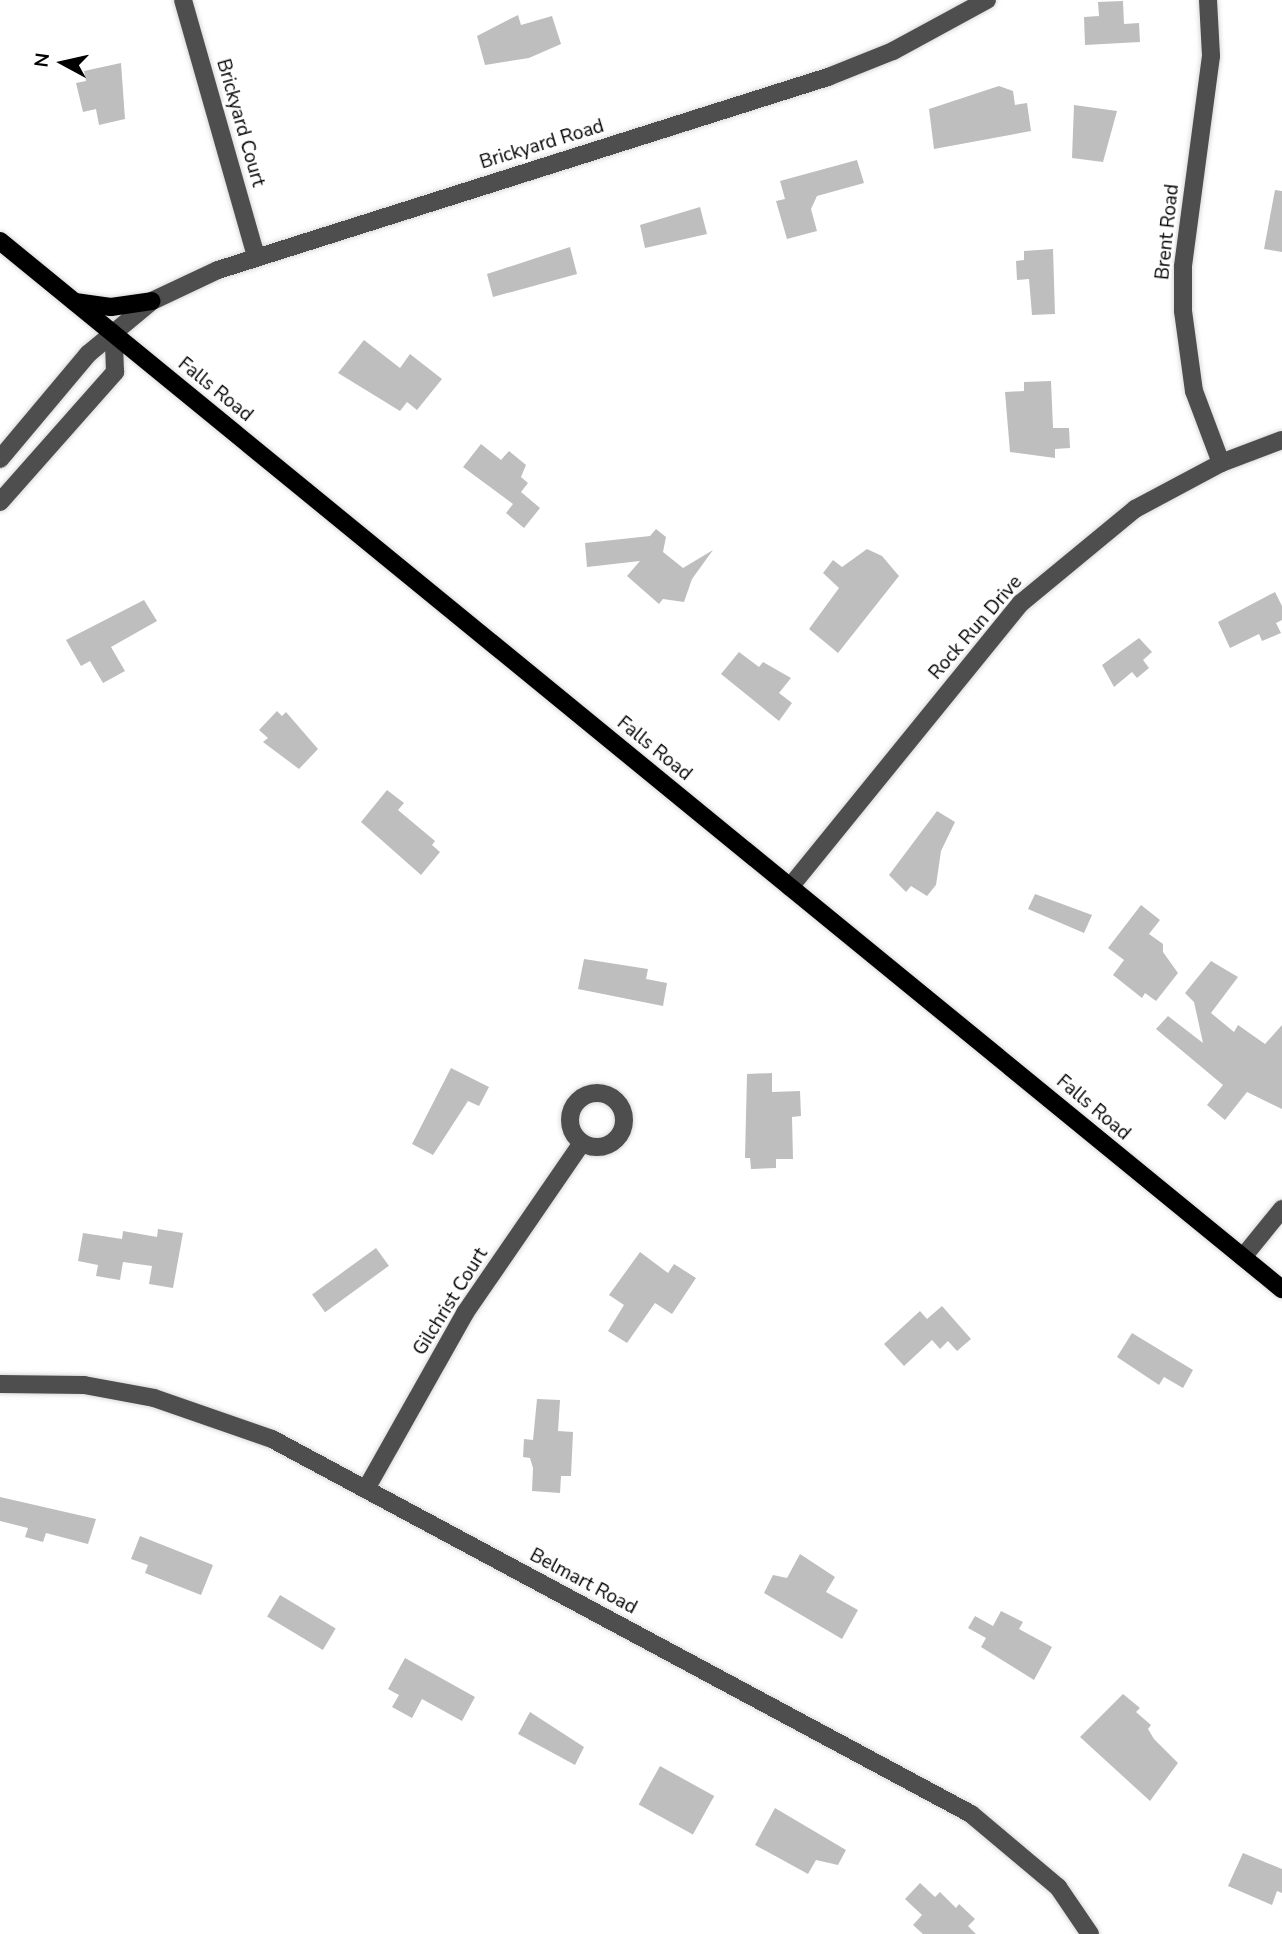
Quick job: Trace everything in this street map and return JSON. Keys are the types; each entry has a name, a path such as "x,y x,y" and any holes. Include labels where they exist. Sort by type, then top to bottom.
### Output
{"main road":[{"name":"Falls Road","path":"0,241 1282,1289"},
{"path":"75,302 111,307 152,301"}],"street":[{"name":"Brickyard Court","path":"183,0 256,257"},
{"name":"Brickyard Road","path":"0,459 88,354 114,336 152,301 256,257 828,78 893,51 987,0"},
{"name":"Brent Road","path":"1208,0 1211,56 1183,267 1183,311 1194,391 1221,463"},
{"path":"0,502 115,372 114,336"},
{"name":"Rock Run Drive","path":"790,887 1021,603 1135,509 1221,463 1282,440"},
{"name":"Gilchrist Court","path":"366,1489 465,1313 582,1143"},
{"path":"1243,1257 1282,1209"},
{"name":"Belmart Road","path":"0,1384 84,1385 154,1398 259,1434 971,1814 1058,1887 1090,1934"}],"building":[{"path":"1123,1 1124,24 1139,23 1140,42 1085,45 1084,17 1099,16 1098,2"},
{"path":"518,15 521,25 552,16 561,44 529,58 485,65 477,36"},
{"path":"121,63 125,119 99,125 96,109 83,112 76,83 86,81 84,71"},
{"path":"999,86 1013,91 1015,105 1027,103 1031,131 934,149 929,109"},
{"path":"1074,105 1117,111 1103,162 1072,158"},
{"path":"857,160 864,183 817,196 811,209 817,231 787,239 776,201 785,199 780,181"},
{"path":"1275,190 1282,191 1282,252 1264,249"},
{"path":"700,207 707,234 645,248 640,225"},
{"path":"570,247 577,274 493,297 487,274"},
{"path":"1053,249 1055,314 1032,315 1029,279 1017,280 1016,261 1024,260 1024,251"},
{"path":"364,340 400,368 410,354 442,379 417,410 407,402 400,411 338,373"},
{"path":"1051,381 1053,428 1069,428 1070,448 1055,449 1055,458 1010,452 1005,392 1024,391 1024,382"},
{"path":"481,444 501,460 509,451 526,465 521,477 528,483 521,492 540,508 524,528 506,513 513,504 463,467"},
{"path":"656,529 666,537 663,552 683,568 713,550 692,579 684,602 663,599 659,604 627,576 640,561 587,567 585,543 650,536"},
{"path":"867,549 882,556 899,576 838,653 809,629 839,588 823,573 833,560 842,567"},
{"path":"1275,592 1282,606 1282,620 1276,623 1281,633 1262,641 1259,634 1230,648 1218,622"},
{"path":"144,600 157,621 111,647 125,671 103,683 90,661 81,666 66,640"},
{"path":"1139,638 1152,652 1143,660 1149,668 1137,678 1132,672 1114,687 1102,665"},
{"path":"739,652 759,667 763,662 791,678 779,693 792,703 779,721 721,674"},
{"path":"277,711 282,716 286,712 318,749 299,769 263,742 268,738 259,730"},
{"path":"387,790 404,803 398,810 435,841 432,845 440,852 421,875 361,822"},
{"path":"937,811 955,822 941,851 936,885 927,896 911,886 906,892 889,875"},
{"path":"1035,894 1092,915 1084,933 1028,909"},
{"path":"1141,905 1160,920 1149,934 1163,944 1163,952 1178,973 1156,1001 1145,993 1142,998 1113,975 1124,960 1108,948"},
{"path":"584,959 648,969 646,979 667,983 663,1006 578,989"},
{"path":"1211,961 1238,977 1211,1013 1234,1032 1238,1025 1265,1044 1282,1025 1282,1109 1247,1092 1225,1120 1207,1105 1223,1085 1156,1029 1168,1016 1203,1043 1194,1002 1185,993"},
{"path":"451,1068 489,1087 479,1106 468,1101 433,1155 412,1144"},
{"path":"772,1073 772,1092 800,1091 801,1116 792,1117 793,1159 776,1159 776,1168 751,1169 750,1158 745,1158 747,1074"},
{"path":"158,1229 183,1233 173,1288 149,1284 152,1266 123,1262 120,1280 96,1276 98,1265 78,1261 83,1233 122,1239 123,1231 157,1237"},
{"path":"376,1248 389,1266 325,1312 312,1294"},
{"path":"640,1252 668,1273 674,1264 696,1278 672,1314 655,1303 627,1343 608,1331 624,1305 609,1295"},
{"path":"942,1306 971,1339 957,1351 948,1341 940,1349 932,1340 904,1366 884,1344 920,1311 927,1319"},
{"path":"1132,1333 1193,1370 1183,1388 1164,1377 1159,1385 1117,1357"},
{"path":"537,1399 560,1400 558,1431 573,1432 571,1476 561,1476 560,1493 532,1491 533,1468 530,1458 523,1457 524,1439 533,1440"},
{"path":"0,1497 96,1519 88,1544 46,1533 43,1542 25,1537 28,1528 0,1521"},
{"path":"140,1536 213,1565 201,1595 145,1573 148,1565 131,1559"},
{"path":"800,1554 835,1577 826,1592 858,1610 842,1639 764,1593 773,1575 787,1578"},
{"path":"280,1595 336,1628 323,1650 267,1616"},
{"path":"1001,1611 1023,1622 1019,1629 1052,1647 1034,1680 981,1647 986,1638 968,1628 975,1616 993,1626"},
{"path":"405,1658 475,1697 462,1721 422,1699 412,1718 392,1707 399,1695 388,1689"},
{"path":"1123,1694 1140,1708 1136,1712 1151,1725 1148,1729 1154,1739 1178,1763 1150,1801 1080,1737"},
{"path":"530,1712 584,1747 575,1765 518,1734"},
{"path":"660,1766 714,1796 693,1835 639,1804"},
{"path":"775,1808 846,1850 838,1865 816,1860 808,1874 755,1845"},
{"path":"1243,1853 1282,1869 1282,1893 1277,1891 1272,1905 1228,1886"},
{"path":"920,1883 935,1897 940,1892 956,1908 959,1904 975,1919 968,1926 976,1934 923,1934 913,1925 922,1915 905,1899"}]}
